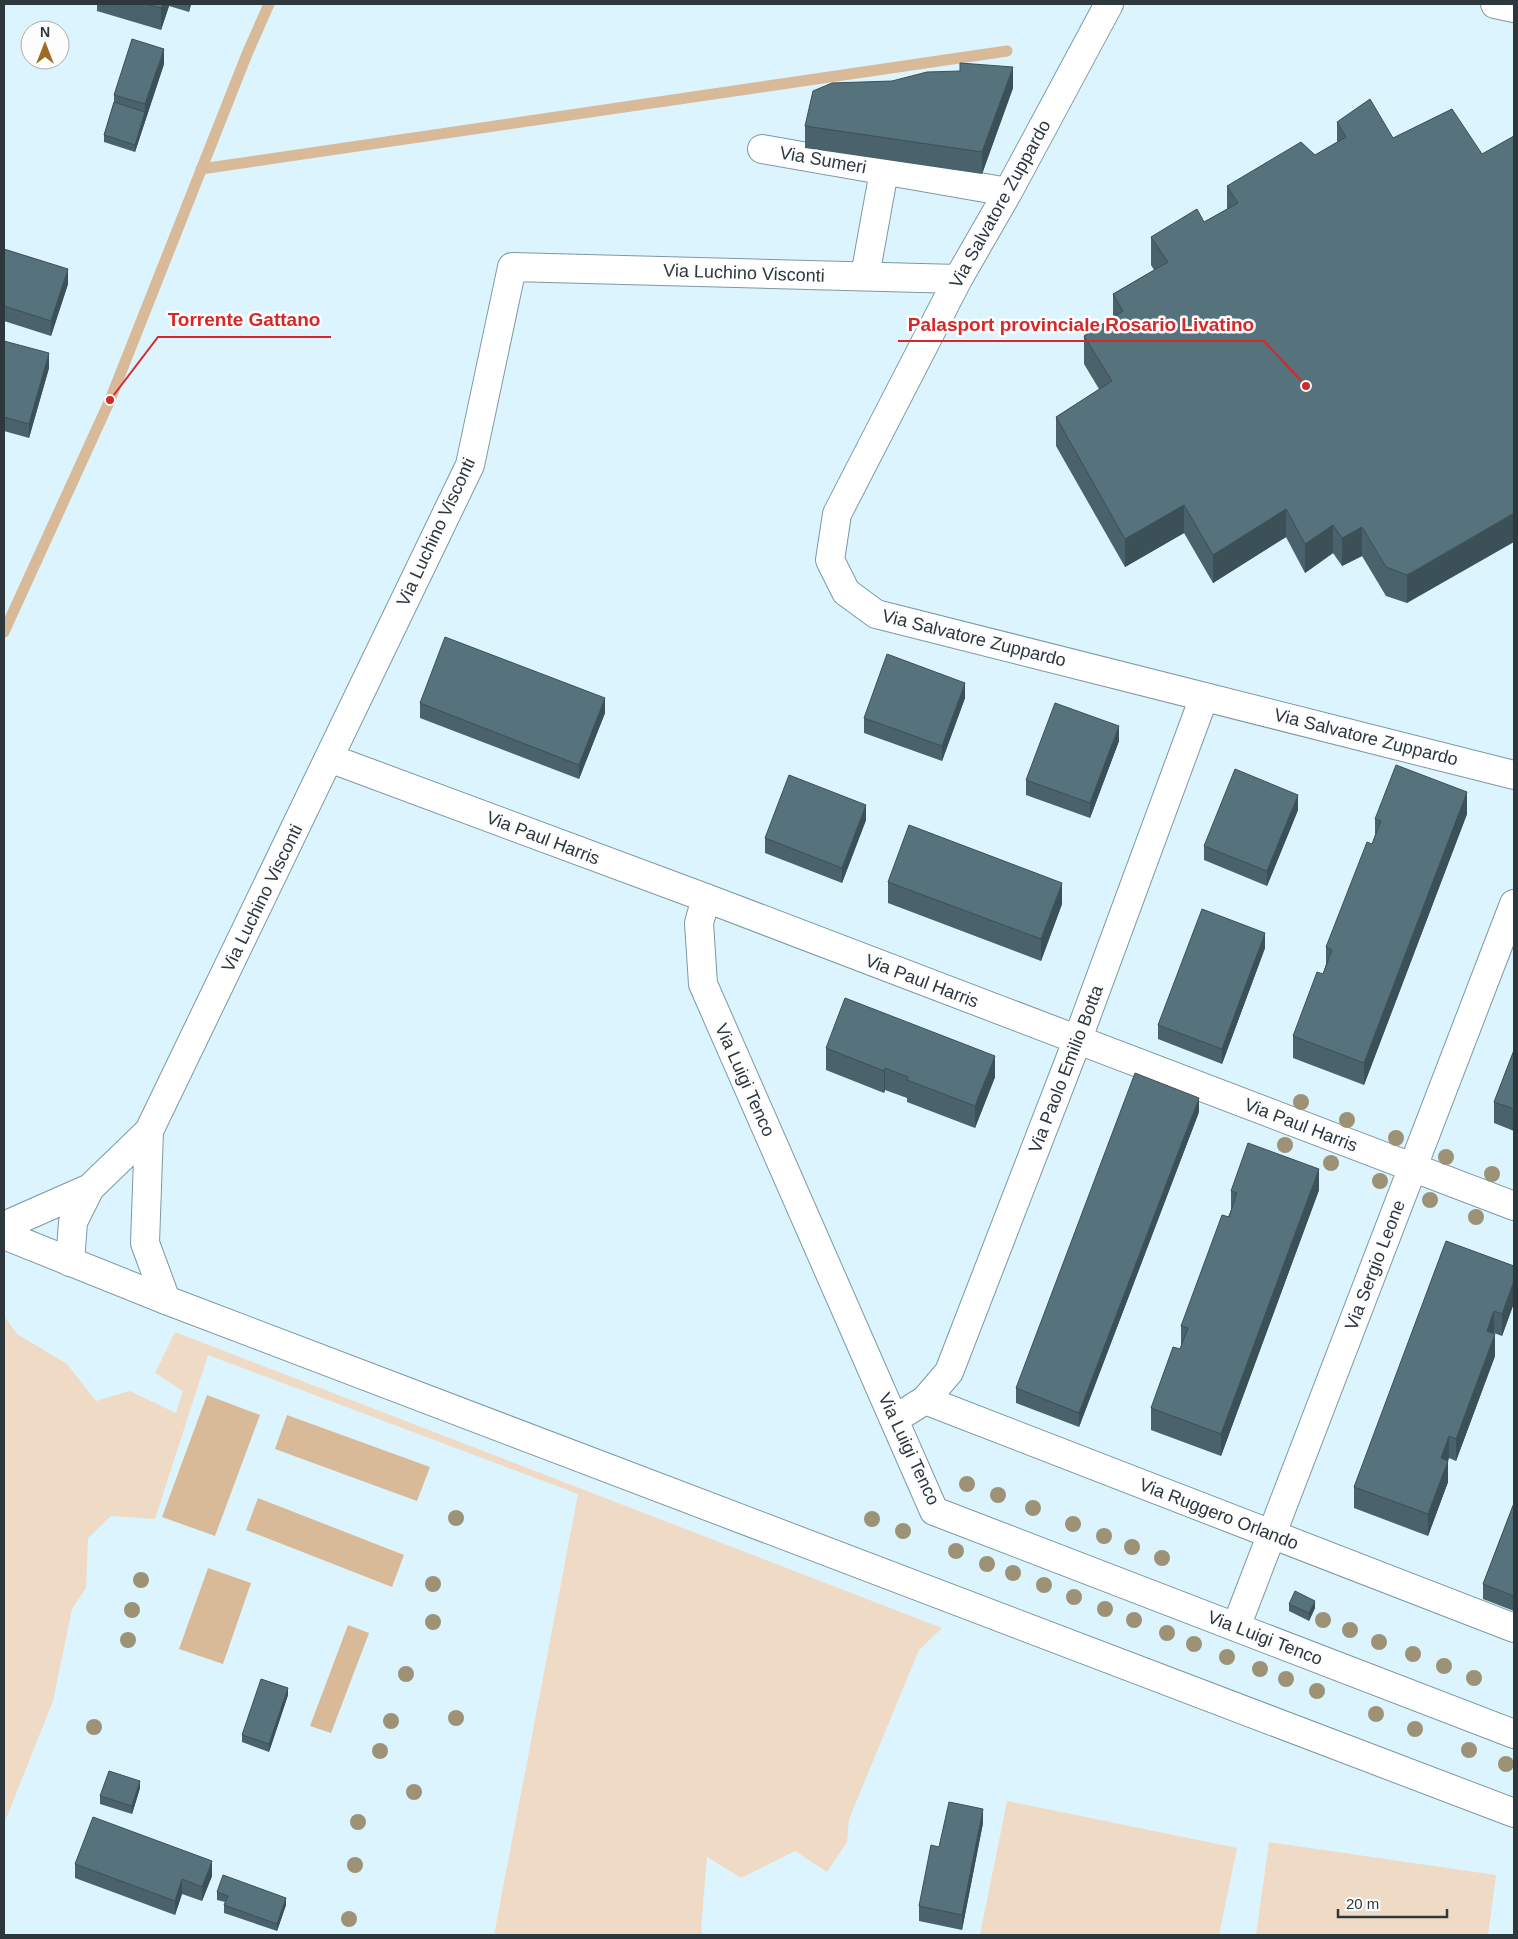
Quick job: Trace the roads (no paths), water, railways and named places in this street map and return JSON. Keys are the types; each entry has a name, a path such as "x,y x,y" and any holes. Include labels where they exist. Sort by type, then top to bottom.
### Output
{"street":[{"name":"Via Salvatore Zuppardo","path":"1109,4 1008,192 958,279 837,514 830,560 846,592 876,614 1514,775"},
{"path":"1495,4 1514,8"},
{"name":"Via Sumeri","path":"762,149 1008,192"},
{"name":"Via Sumeri","path":"865,276 884,170"},
{"name":"Via Luchino Visconti","path":"70,1262 73,1222 90,1188 149,1131 447,509 470,465 512,267 958,279"},
{"name":"Via Paolo Emilio Botta","path":"895,1419 925,1400 949,1372 1077,1040 1204,696"},
{"name":"Via Paul Harris","path":"329,758 706,898 1514,1206"},
{"name":"Via Luigi Tenco","path":"706,898 699,923 703,984 934,1511 1514,1734"},
{"name":"Via Sergio Leone","path":"1236,1627 1514,904"},
{"name":"Via Luchino Visconti","path":"149,1131 144,1243 166,1300"},
{"name":"Via Luchino Visconti","path":"4,1226 90,1188"},
{"path":"4,1236 166,1300 1514,1814"},
{"name":"Via Ruggero Orlando","path":"925,1400 1514,1628"}],"waterway":[{"path":"4,632 110,400 247,54 269,4"},
{"path":"201,169 1007,51"}],"place":[{"name":"Palasport provinciale Rosario Livatino","path":"1306,386"},
{"name":"Torrente Gattano","path":"110,400"}]}
